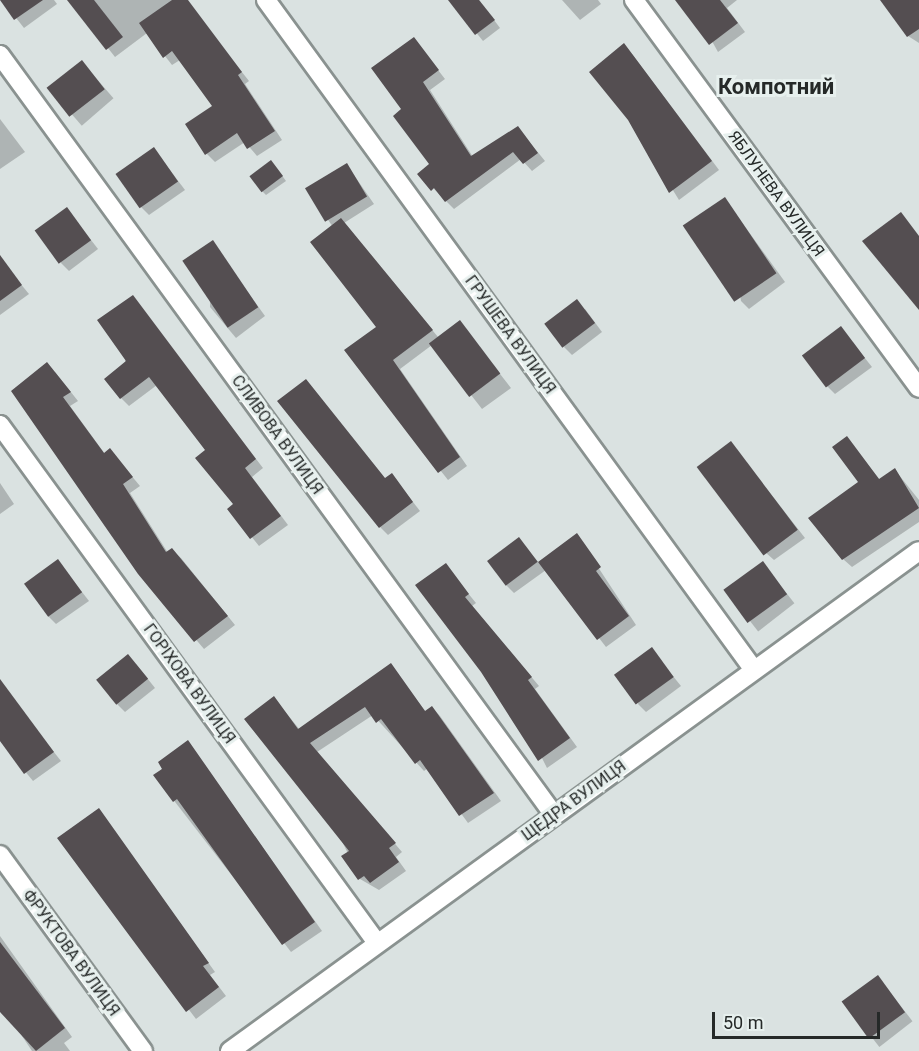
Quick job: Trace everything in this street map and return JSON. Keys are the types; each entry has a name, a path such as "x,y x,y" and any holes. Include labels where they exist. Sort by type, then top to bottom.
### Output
{"street":[{"name":"ГРУШЕВА ВУЛИЦЯ","path":"266,0 754,670"},
{"name":"ЯБЛУНЕВА ВУЛИЦЯ","path":"634,0 919,388"},
{"name":"СЛИВОВА ВУЛИЦЯ","path":"0,55 554,815"},
{"name":"ГОРІХОВА ВУЛИЦЯ","path":"0,426 377,943"},
{"name":"ЩЕДРА ВУЛИЦЯ","path":"230,1051 919,551"},
{"name":"ФРУКТОВА ВУЛИЦЯ","path":"0,855 143,1051"}],"building":[{"path":"0,0 43,0 14,20"},
{"path":"67,0 94,0 123,37 106,50"},
{"path":"172,0 188,0 242,72 238,75 275,131 247,149 237,133 205,155 185,124 212,106 172,51 163,58 139,23"},
{"path":"448,0 479,0 495,20 475,35"},
{"path":"675,0 720,0 738,23 709,45"},
{"path":"880,0 919,0 919,29 907,37"},
{"path":"414,37 439,70 423,82 471,156 518,126 538,153 523,164 513,152 445,202 434,188 431,191 417,174 429,164 393,116 401,109 371,68"},
{"path":"624,43 712,161 669,193 628,120 589,72"},
{"path":"82,60 105,89 69,117 47,88"},
{"path":"154,147 178,181 140,208 115,174"},
{"path":"271,160 283,176 261,192 249,176"},
{"path":"347,163 367,196 325,222 305,188"},
{"path":"725,197 776,273 734,302 683,226"},
{"path":"67,207 91,240 59,264 35,231"},
{"path":"901,212 919,236 919,310 862,241"},
{"path":"341,218 433,330 393,360 460,457 438,473 344,350 376,327 310,242"},
{"path":"213,240 258,307 228,328 182,261"},
{"path":"0,255 22,285 0,301"},
{"path":"133,295 256,459 245,468 281,516 250,539 227,509 233,504 195,458 205,450 149,377 120,399 104,379 126,361 97,320"},
{"path":"577,299 595,323 562,348 544,324"},
{"path":"460,320 500,374 469,397 429,343"},
{"path":"841,326 865,358 826,387 802,355"},
{"path":"47,362 71,392 63,397 104,453 110,448 133,477 123,484 166,552 172,548 228,616 194,642 138,574 11,391"},
{"path":"306,379 385,478 392,473 413,502 379,528 277,401"},
{"path":"847,436 879,479 895,468 919,508 842,560 808,518 858,482 832,447"},
{"path":"731,441 798,530 763,556 697,467"},
{"path":"577,533 601,567 596,571 629,616 597,640 538,562"},
{"path":"519,537 538,562 506,586 487,561"},
{"path":"58,559 82,592 48,617 24,584"},
{"path":"763,561 787,594 747,623 723,590"},
{"path":"446,563 469,594 465,597 532,677 528,680 570,738 538,761 481,672 415,585"},
{"path":"652,647 674,677 636,705 614,675"},
{"path":"128,654 148,679 116,705 96,680"},
{"path":"391,663 425,711 432,706 494,793 459,816 420,760 415,764 381,719 376,723 365,707 310,743 396,843 389,848 399,862 370,883 364,876 358,880 341,856 349,851 244,719 274,696 298,729"},
{"path":"0,679 54,752 24,774 0,741"},
{"path":"188,740 315,922 282,945 177,799 173,802 153,775 162,769 158,762"},
{"path":"99,808 209,963 203,966 219,987 186,1012 57,838"},
{"path":"0,942 65,1028 36,1051 0,1012"},
{"path":"878,975 905,1012 869,1039 842,1001"}],"district":[{"name":"Компотний","path":"776,87"}]}
